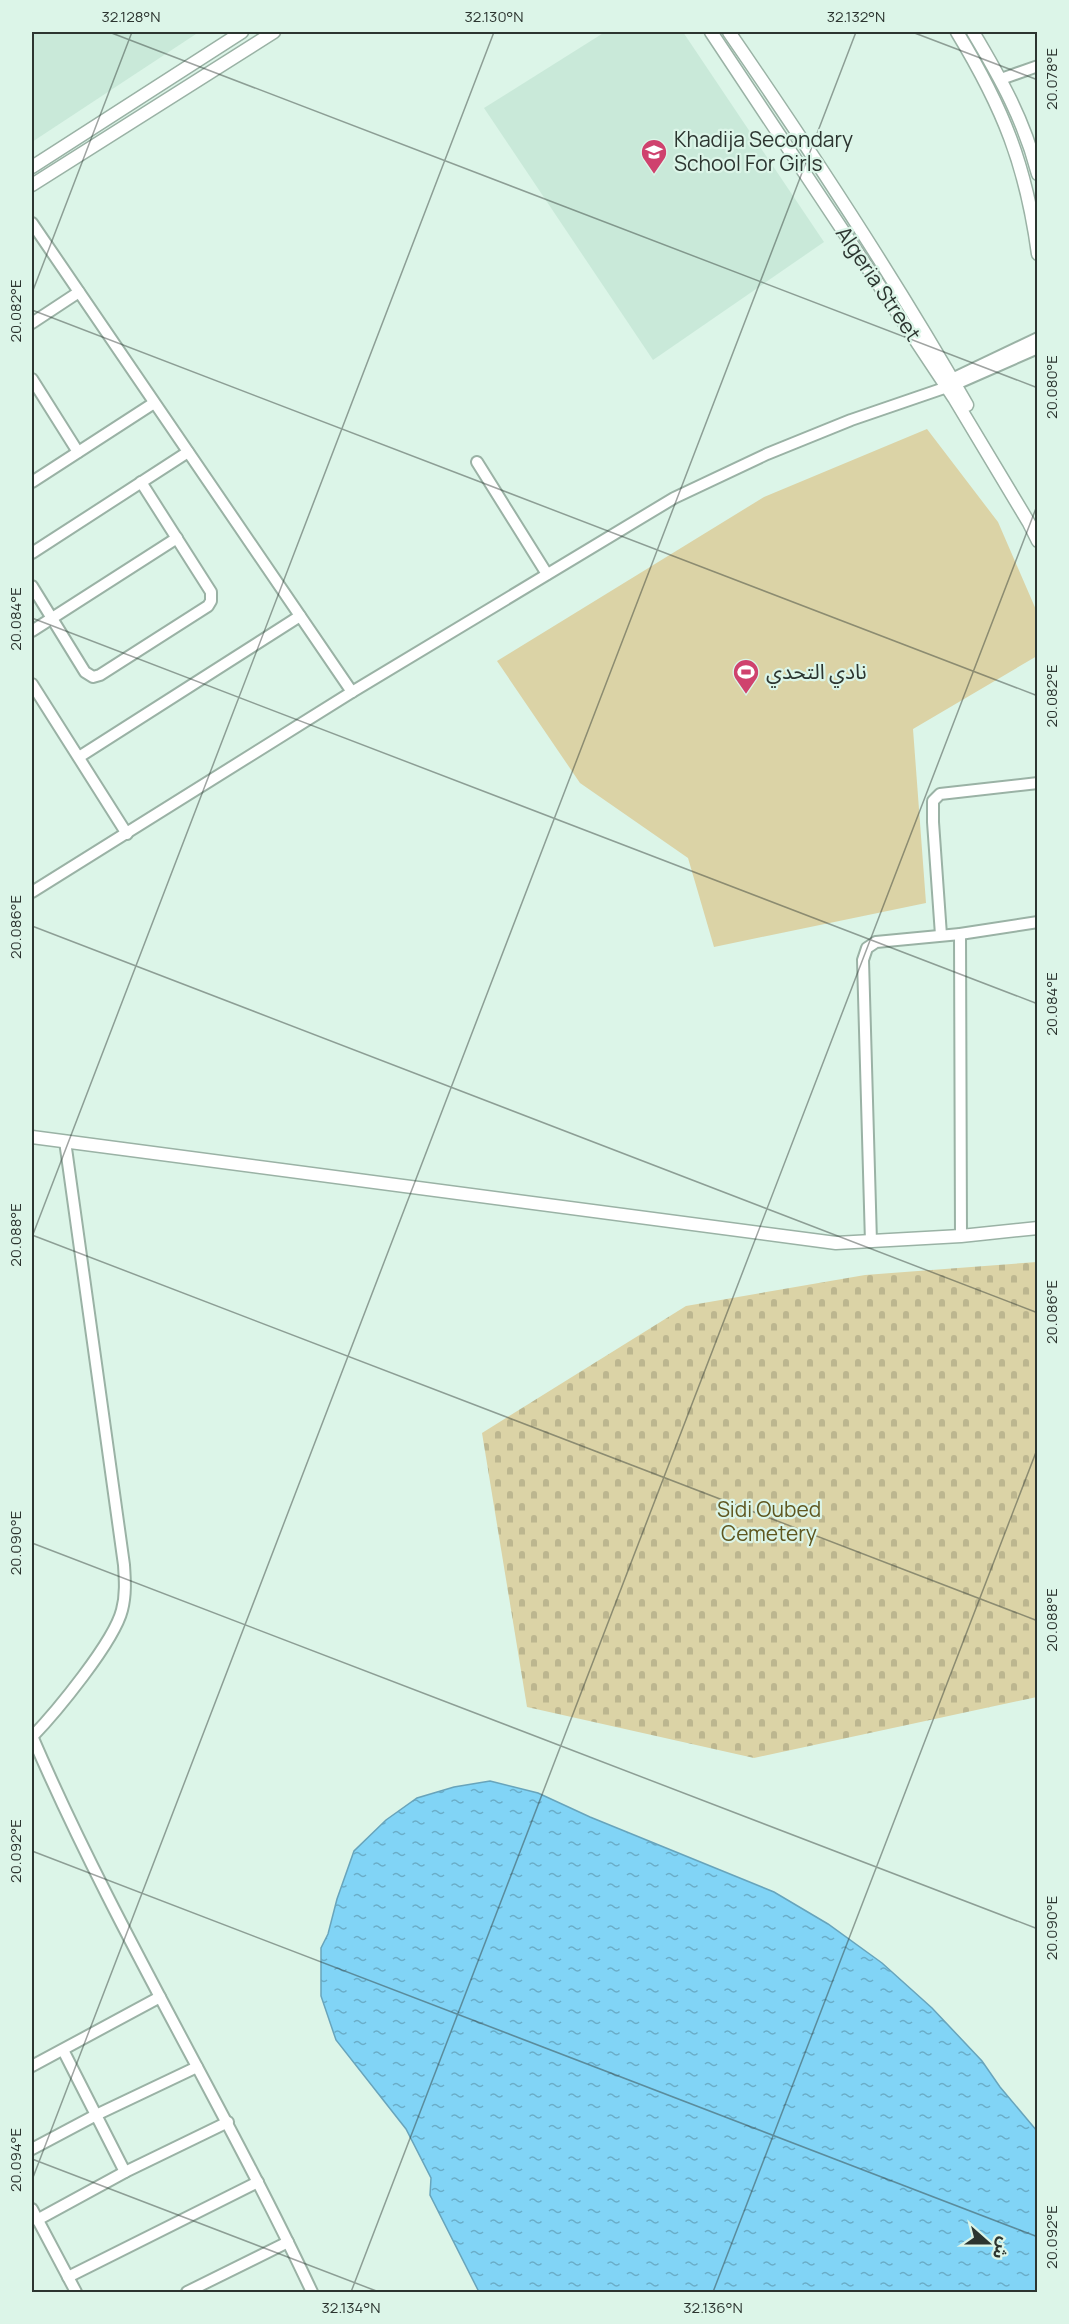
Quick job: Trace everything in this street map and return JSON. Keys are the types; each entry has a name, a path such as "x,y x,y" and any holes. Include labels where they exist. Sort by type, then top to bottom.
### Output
{"main road":[{"path":"32,167 242,32"},
{"path":"32,185 274,32"},
{"name":"Algeria Street","path":"711,32 950,383 1038,524"},
{"name":"Algeria Street","path":"729,32 899,288 1038,541"},
{"path":"957,32 986,80 1012,139 1027,190 1038,254"},
{"path":"973,32 1001,79 1024,128 1036,159 1038,174"},
{"path":"32,1137 812,1241 870,1242 1038,1228"}],"street":[{"path":"1001,79 1038,66"},
{"path":"32,223 352,692"},
{"path":"32,323 79,292"},
{"path":"950,383 1038,338"},
{"path":"32,892 352,692 674,498 719,475 850,420 1038,348"},
{"path":"32,379 78,452"},
{"path":"32,482 154,403"},
{"path":"32,553 188,452"},
{"path":"477,462 547,574"},
{"path":"32,586 85,672 97,677 205,608 211,601 211,592 141,482"},
{"path":"32,631 177,538"},
{"path":"79,757 300,616"},
{"path":"32,684 128,834"},
{"path":"941,935 933,801 940,794 1038,783"},
{"path":"870,1242 863,960 865,952 870,944 876,942 1038,922"},
{"path":"960,933 961,1236"},
{"path":"65,1141 124,1564 124,1598 122,1611 109,1640 54,1712 32,1736 54,1787 160,1997 228,2122 312,2292"},
{"path":"32,2066 160,1997"},
{"path":"63,2050 125,2172"},
{"path":"32,2149 96,2115 197,2067"},
{"path":"37,2220 125,2172 228,2122"},
{"path":"68,2277 258,2182"},
{"path":"32,2209 76,2292"},
{"path":"187,2292 288,2242"}],"shaded area":[{"path":"32,32 199,32 32,142"},
{"name":"Khadija Secondary School For Girls","path":"605,32 683,32 824,242 653,360 484,108"}],"green space":[{"name":"نادي التحدي","path":"927,429 998,522 1037,612 1037,656 913,729 926,903 714,947 688,858 580,783 497,661 764,497"},
{"name":"Sidi Oubed Cemetery","path":"1037,1262 1037,1697 754,1758 527,1707 482,1433 686,1306 865,1275"}],"water":[{"path":"490,1781 538,1793 590,1817 774,1892 828,1924 882,1963 932,2008 982,2061 1000,2087 1037,2131 1037,2292 479,2292 430,2195 431,2178 406,2129 336,2040 321,1996 321,1948 328,1934 337,1899 354,1851 386,1820 417,1798 454,1787"}],"place":[{"name":"Khadija Secondary School For Girls","path":"654,175"},
{"name":"نادي التحدي","path":"746,695"}]}
